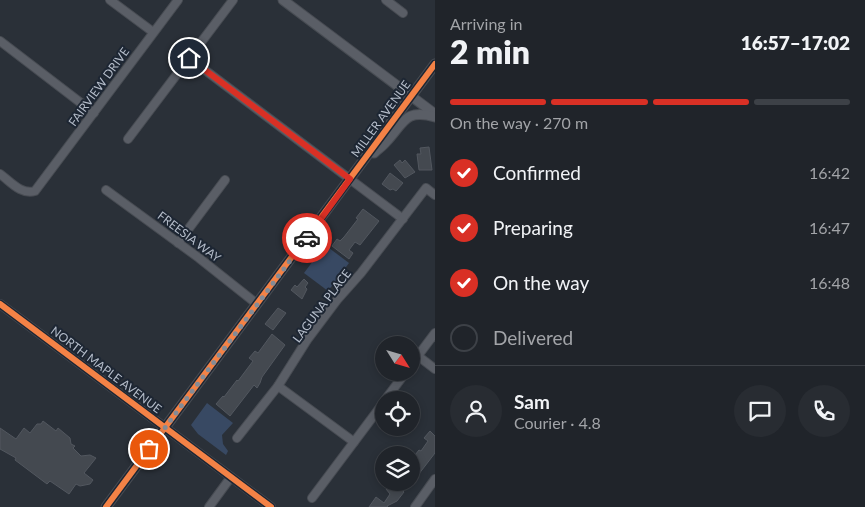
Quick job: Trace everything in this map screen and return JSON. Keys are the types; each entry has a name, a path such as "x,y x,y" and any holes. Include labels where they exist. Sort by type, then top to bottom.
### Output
{"street":[{"path":"110,0 154,32"},
{"name":"FAIRVIEW DRIVE","path":"0,174 21,191 30,193 35,191 178,0"},
{"path":"128,139 233,0"},
{"path":"283,0 412,96 435,116"},
{"path":"386,0 403,13"},
{"path":"0,41 94,113"},
{"path":"189,58 402,219"},
{"name":"MILLER AVENUE","path":"106,507 435,64"},
{"path":"362,163 386,142 408,116 422,114 435,116"},
{"path":"178,243 225,180"},
{"name":"LAGUNA PLACE","path":"237,438 278,386 312,333 426,188 435,195"},
{"name":"FREESIA WAY","path":"106,190 257,304"},
{"name":"NORTH MAPLE AVENUE","path":"0,304 271,507"},
{"path":"420,353 435,333"},
{"path":"420,357 435,368"},
{"path":"278,386 354,442"},
{"path":"312,498 375,414"},
{"path":"208,507 231,477"},
{"path":"414,507 435,480"}],"water":[{"path":"325,245 349,263 328,291 304,273"},
{"path":"207,403 233,423 222,435 223,444 228,451 226,455 198,434 191,425"}],"building":[{"path":"429,147 432,170 419,170 417,154 421,154 420,148"},
{"path":"400,160 402,163 405,160 415,172 405,178 394,165"},
{"path":"390,173 403,183 396,191 390,190 382,184"},
{"path":"363,209 379,221 360,245 355,242 349,250 353,253 349,259 332,246 337,239 340,241 344,237"},
{"path":"304,279 308,283 302,299 291,290 295,285 297,287"},
{"path":"278,308 286,313 273,330 265,324"},
{"path":"272,334 285,345 262,377 257,388 254,385 230,416 216,404 238,381 253,361 249,358 255,351 258,353"},
{"path":"43,421 56,431 58,428 70,438 71,444 75,446 73,448 81,456 90,455 96,458 84,473 93,480 90,484 80,486 76,484 69,494 50,481 47,484 15,460 16,458 0,449 0,428 16,439 24,428 30,433 37,424 41,424"},
{"path":"430,431 435,436 435,453 420,472 420,450 428,441 424,438"},
{"path":"388,491 404,492 397,501 388,507 369,507 376,497 384,503 390,494"}],"cycle path":[{"path":"106,507 435,64"},
{"path":"0,304 271,507"}],"way so far":[{"path":"149,449 307,238"}],"route":[{"path":"189,58 350,179 307,238"}]}
